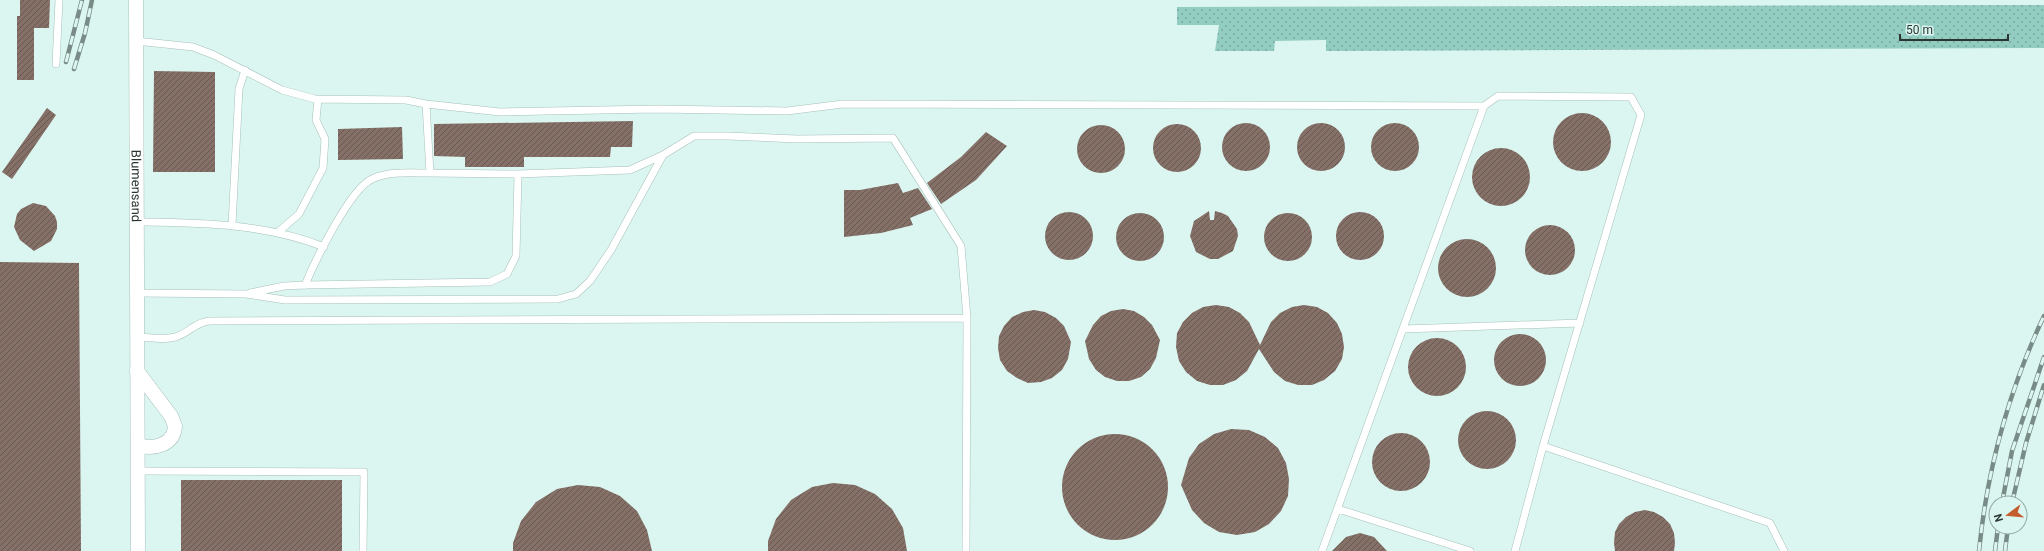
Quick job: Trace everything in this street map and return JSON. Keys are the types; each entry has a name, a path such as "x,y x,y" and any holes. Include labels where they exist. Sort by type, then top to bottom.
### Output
{"street":[{"name":"Blumensand","path":"136,0 138,551"},
{"path":"137,371 171,416 175,426 170,439 163,445 152,448 138,445"}],"lane":[{"path":"56,64 59,0"},
{"path":"136,41 193,47 214,54 282,90 297,95 318,98 406,100 426,104 500,112 657,109 787,111 843,104 1484,106"},
{"path":"232,225 239,89 244,70"},
{"path":"1322,551 1484,106 1498,96 1630,97 1641,115 1544,446 1515,551"},
{"path":"277,233 298,214 310,189 323,168 325,139 316,120 318,98"},
{"path":"426,104 430,173"},
{"path":"305,285 324,247 356,192 363,184 380,175 430,173 518,174 630,170 663,155 694,136 728,136 797,140 894,138 962,246 967,318 966,551"},
{"path":"136,293 246,294 285,300 558,299 576,294 590,281 611,250 663,155"},
{"path":"246,294 284,286 479,283 499,279 507,274 516,256 518,174"},
{"path":"136,222 232,225 300,237 324,247"},
{"path":"137,337 180,336 199,322 209,321 967,318"},
{"path":"1404,329 1580,322"},
{"path":"1544,446 1770,523 1784,551"},
{"path":"138,471 364,472 363,551"},
{"path":"1338,509 1470,551"}],"green space":[{"path":"2044,5 2044,48 1326,51 1326,40 1275,41 1274,51 1215,51 1219,25 1177,25 1177,7"}],"building":[{"path":"20,0 50,0 49,28 34,28 34,80 17,80 17,16 20,16"},
{"path":"154,71 215,72 215,172 153,172"},
{"path":"47,108 56,115 12,179 2,172"},
{"path":"1576,113 1588,113 1603,121 1611,136 1611,148 1603,163 1588,171 1576,171 1561,163 1553,148 1553,136 1561,121"},
{"path":"633,121 632,147 611,147 610,157 524,157 524,167 465,167 465,157 434,156 434,124"},
{"path":"1246,123 1255,125 1263,130 1268,138 1270,147 1268,156 1263,164 1255,169 1246,171 1237,169 1229,164 1224,156 1222,147 1224,138 1229,130 1237,125"},
{"path":"1321,123 1330,125 1338,130 1343,138 1345,147 1343,156 1338,164 1330,169 1321,171 1312,169 1304,164 1299,156 1297,147 1299,138 1304,130 1312,125"},
{"path":"1395,123 1404,125 1412,130 1417,138 1419,147 1417,156 1412,164 1404,169 1395,171 1386,169 1378,164 1373,156 1371,147 1373,138 1378,130 1386,125"},
{"path":"1177,124 1186,126 1194,131 1199,139 1201,148 1199,157 1194,165 1186,170 1177,172 1168,170 1160,165 1155,157 1153,148 1155,139 1160,131 1168,126"},
{"path":"1101,125 1110,127 1118,132 1123,140 1125,149 1123,158 1118,166 1110,171 1101,173 1092,171 1084,166 1079,158 1077,149 1079,140 1084,132 1092,127"},
{"path":"402,127 403,159 338,160 338,129"},
{"path":"986,132 1007,146 976,180 941,204 927,183 961,157"},
{"path":"1495,148 1507,148 1522,156 1530,171 1530,183 1522,198 1507,206 1495,206 1480,198 1472,183 1472,171 1480,156"},
{"path":"898,183 903,193 918,188 932,209 910,218 913,225 881,233 844,237 844,190 860,190"},
{"path":"33,203 46,206 55,216 57,222 57,229 51,241 34,251 20,240 14,227 17,214 21,209"},
{"path":"1209,211 1210,220 1214,220 1215,211 1222,213 1228,216 1237,229 1238,236 1233,251 1218,259 1210,259 1196,252 1190,236 1194,221"},
{"path":"1069,212 1078,214 1086,219 1091,227 1093,236 1091,245 1086,253 1078,258 1069,260 1060,258 1052,253 1047,245 1045,236 1047,227 1052,219 1060,214"},
{"path":"1360,212 1369,214 1377,219 1382,227 1384,236 1382,245 1377,253 1369,258 1360,260 1351,258 1343,253 1338,245 1336,236 1338,227 1343,219 1351,214"},
{"path":"1140,213 1149,215 1157,220 1162,228 1164,237 1162,246 1157,254 1149,259 1140,261 1131,259 1123,254 1118,246 1116,237 1118,228 1123,220 1131,215"},
{"path":"1288,213 1297,215 1305,220 1310,228 1312,237 1310,246 1305,254 1297,259 1288,261 1279,259 1271,254 1266,246 1264,237 1266,228 1271,220 1279,215"},
{"path":"1545,225 1555,225 1568,232 1575,245 1575,255 1568,268 1555,275 1545,275 1536,271 1529,264 1525,255 1525,245 1529,236 1536,229"},
{"path":"1461,239 1473,239 1488,247 1496,262 1496,274 1488,289 1473,297 1461,297 1446,289 1438,274 1438,262 1446,247"},
{"path":"0,262 79,263 81,551 0,551"},
{"path":"1216,305 1229,307 1240,313 1249,322 1260,345 1271,322 1280,313 1292,307 1304,305 1317,307 1328,313 1337,323 1342,334 1344,347 1342,359 1335,371 1324,380 1312,385 1298,385 1285,381 1274,372 1259,349 1247,371 1236,380 1223,385 1210,385 1197,381 1186,372 1179,361 1176,347 1177,333 1183,322 1192,313 1203,307"},
{"path":"1123,309 1134,311 1144,317 1152,325 1160,340 1156,358 1150,369 1141,377 1129,381 1117,381 1105,377 1096,370 1089,359 1085,341 1093,325 1101,316 1111,311"},
{"path":"1034,310 1045,312 1056,318 1064,326 1071,342 1068,359 1062,370 1052,378 1041,382 1028,383 1007,371 1000,360 998,348 999,336 1004,326 1012,317 1023,312"},
{"path":"1515,334 1525,334 1539,341 1546,355 1546,365 1539,379 1525,386 1515,386 1505,382 1498,375 1494,365 1494,355 1498,345 1505,338"},
{"path":"1431,338 1443,338 1458,346 1466,361 1466,373 1458,388 1443,396 1431,396 1416,388 1408,373 1408,361 1416,346"},
{"path":"1481,411 1493,411 1508,419 1516,434 1516,446 1508,461 1493,469 1481,469 1466,461 1458,446 1458,434 1466,419"},
{"path":"1231,429 1249,430 1265,437 1278,448 1286,463 1289,479 1288,496 1281,511 1269,524 1255,532 1237,535 1219,532 1204,523 1192,510 1181,485 1189,458 1199,444 1214,434"},
{"path":"1395,433 1407,433 1422,441 1430,456 1430,468 1422,483 1407,491 1395,491 1380,483 1372,468 1372,456 1380,441"},
{"path":"1115,434 1135,438 1152,450 1164,467 1168,487 1164,507 1152,524 1135,536 1115,540 1095,536 1078,524 1066,507 1062,487 1066,467 1078,450 1095,438"},
{"path":"181,480 342,480 342,551 181,551"},
{"path":"833,483 855,485 875,494 892,509 903,528 907,551 768,551 768,541 776,519 791,500 812,487"},
{"path":"578,485 600,487 620,496 637,511 647,530 652,551 513,551 513,543 521,521 536,502 557,489"},
{"path":"1645,510 1654,512 1663,517 1670,524 1674,533 1674,551 1615,551 1615,532 1619,524 1626,517 1635,512"},
{"path":"1360,533 1374,537 1387,551 1332,551 1346,537"}],"railway":[{"path":"66,62 82,0"},
{"path":"74,69 85,33 92,0"},
{"path":"1979,551 1988,491 2001,431 2020,373 2044,316"},
{"path":"2004,495 2012,451 2044,357"},
{"path":"2014,495 2026,443 2044,385"},
{"path":"1995,551 1997,535"},
{"path":"2005,551 2007,535"}]}
